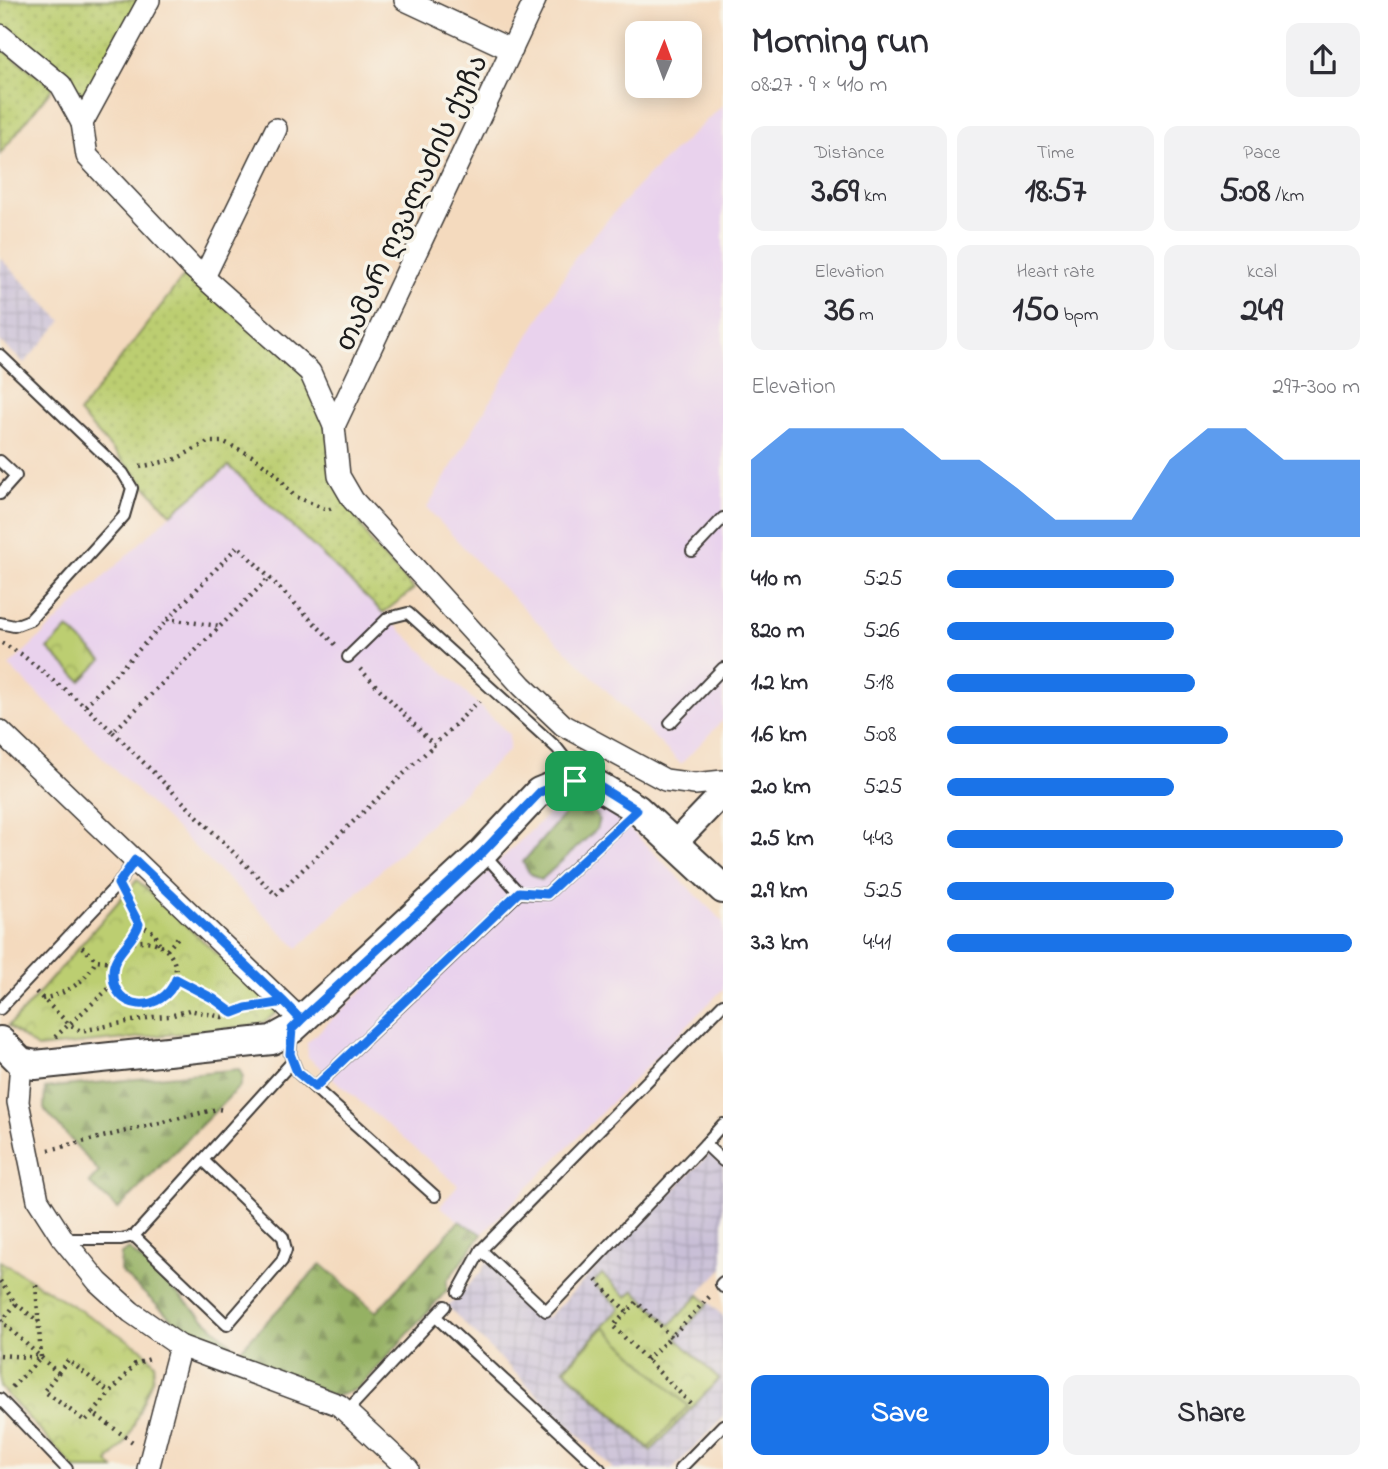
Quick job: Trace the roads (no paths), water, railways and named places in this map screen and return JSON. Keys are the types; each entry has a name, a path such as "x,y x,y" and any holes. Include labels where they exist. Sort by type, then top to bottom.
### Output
{"main road":[{"path":"0,1041 21,1062 35,1065 272,1040 292,1017 482,853 540,792 561,783 575,781 597,785 637,810 723,890"}],"street":[{"path":"82,123 149,0"},
{"path":"405,0 512,50"},
{"name":"თამარ ღვალაძის ქუჩა","path":"334,426 535,0"},
{"path":"0,35 61,85 82,123 87,156 204,277 310,372 334,426 339,475 353,500 522,686 562,725 665,780 695,784 723,781"},
{"path":"204,277 276,129"},
{"path":"0,732 135,860 292,1017"},
{"path":"675,843 723,793"},
{"path":"21,1062 9,1104 28,1154 38,1200 63,1239 98,1282 177,1357 339,1405 408,1469"},
{"path":"150,1462 177,1357"}],"lane":[{"path":"0,356 123,473 132,488 124,516 30,620 14,626 0,623"},
{"path":"0,461 16,476 0,494"},
{"path":"692,551 723,518"},
{"path":"348,657 388,618 408,613 557,748 568,762 575,781"},
{"path":"670,723 723,668"},
{"path":"482,853 519,892 547,894 637,810"},
{"path":"0,1009 118,884 135,860"},
{"path":"315,1087 519,892"},
{"path":"458,1292 481,1250 723,1004"},
{"path":"292,1017 290,1054 297,1072 435,1196"},
{"path":"63,1239 121,1239 134,1236 292,1062"},
{"path":"481,1250 546,1311 723,1124"},
{"path":"705,1144 723,1161"},
{"path":"134,1236 227,1325 282,1261 286,1250 283,1237 204,1161"},
{"path":"346,1412 445,1306"},
{"path":"436,1317 600,1469"},
{"path":"0,1399 68,1469"},
{"path":"680,1469 723,1425"}]}
